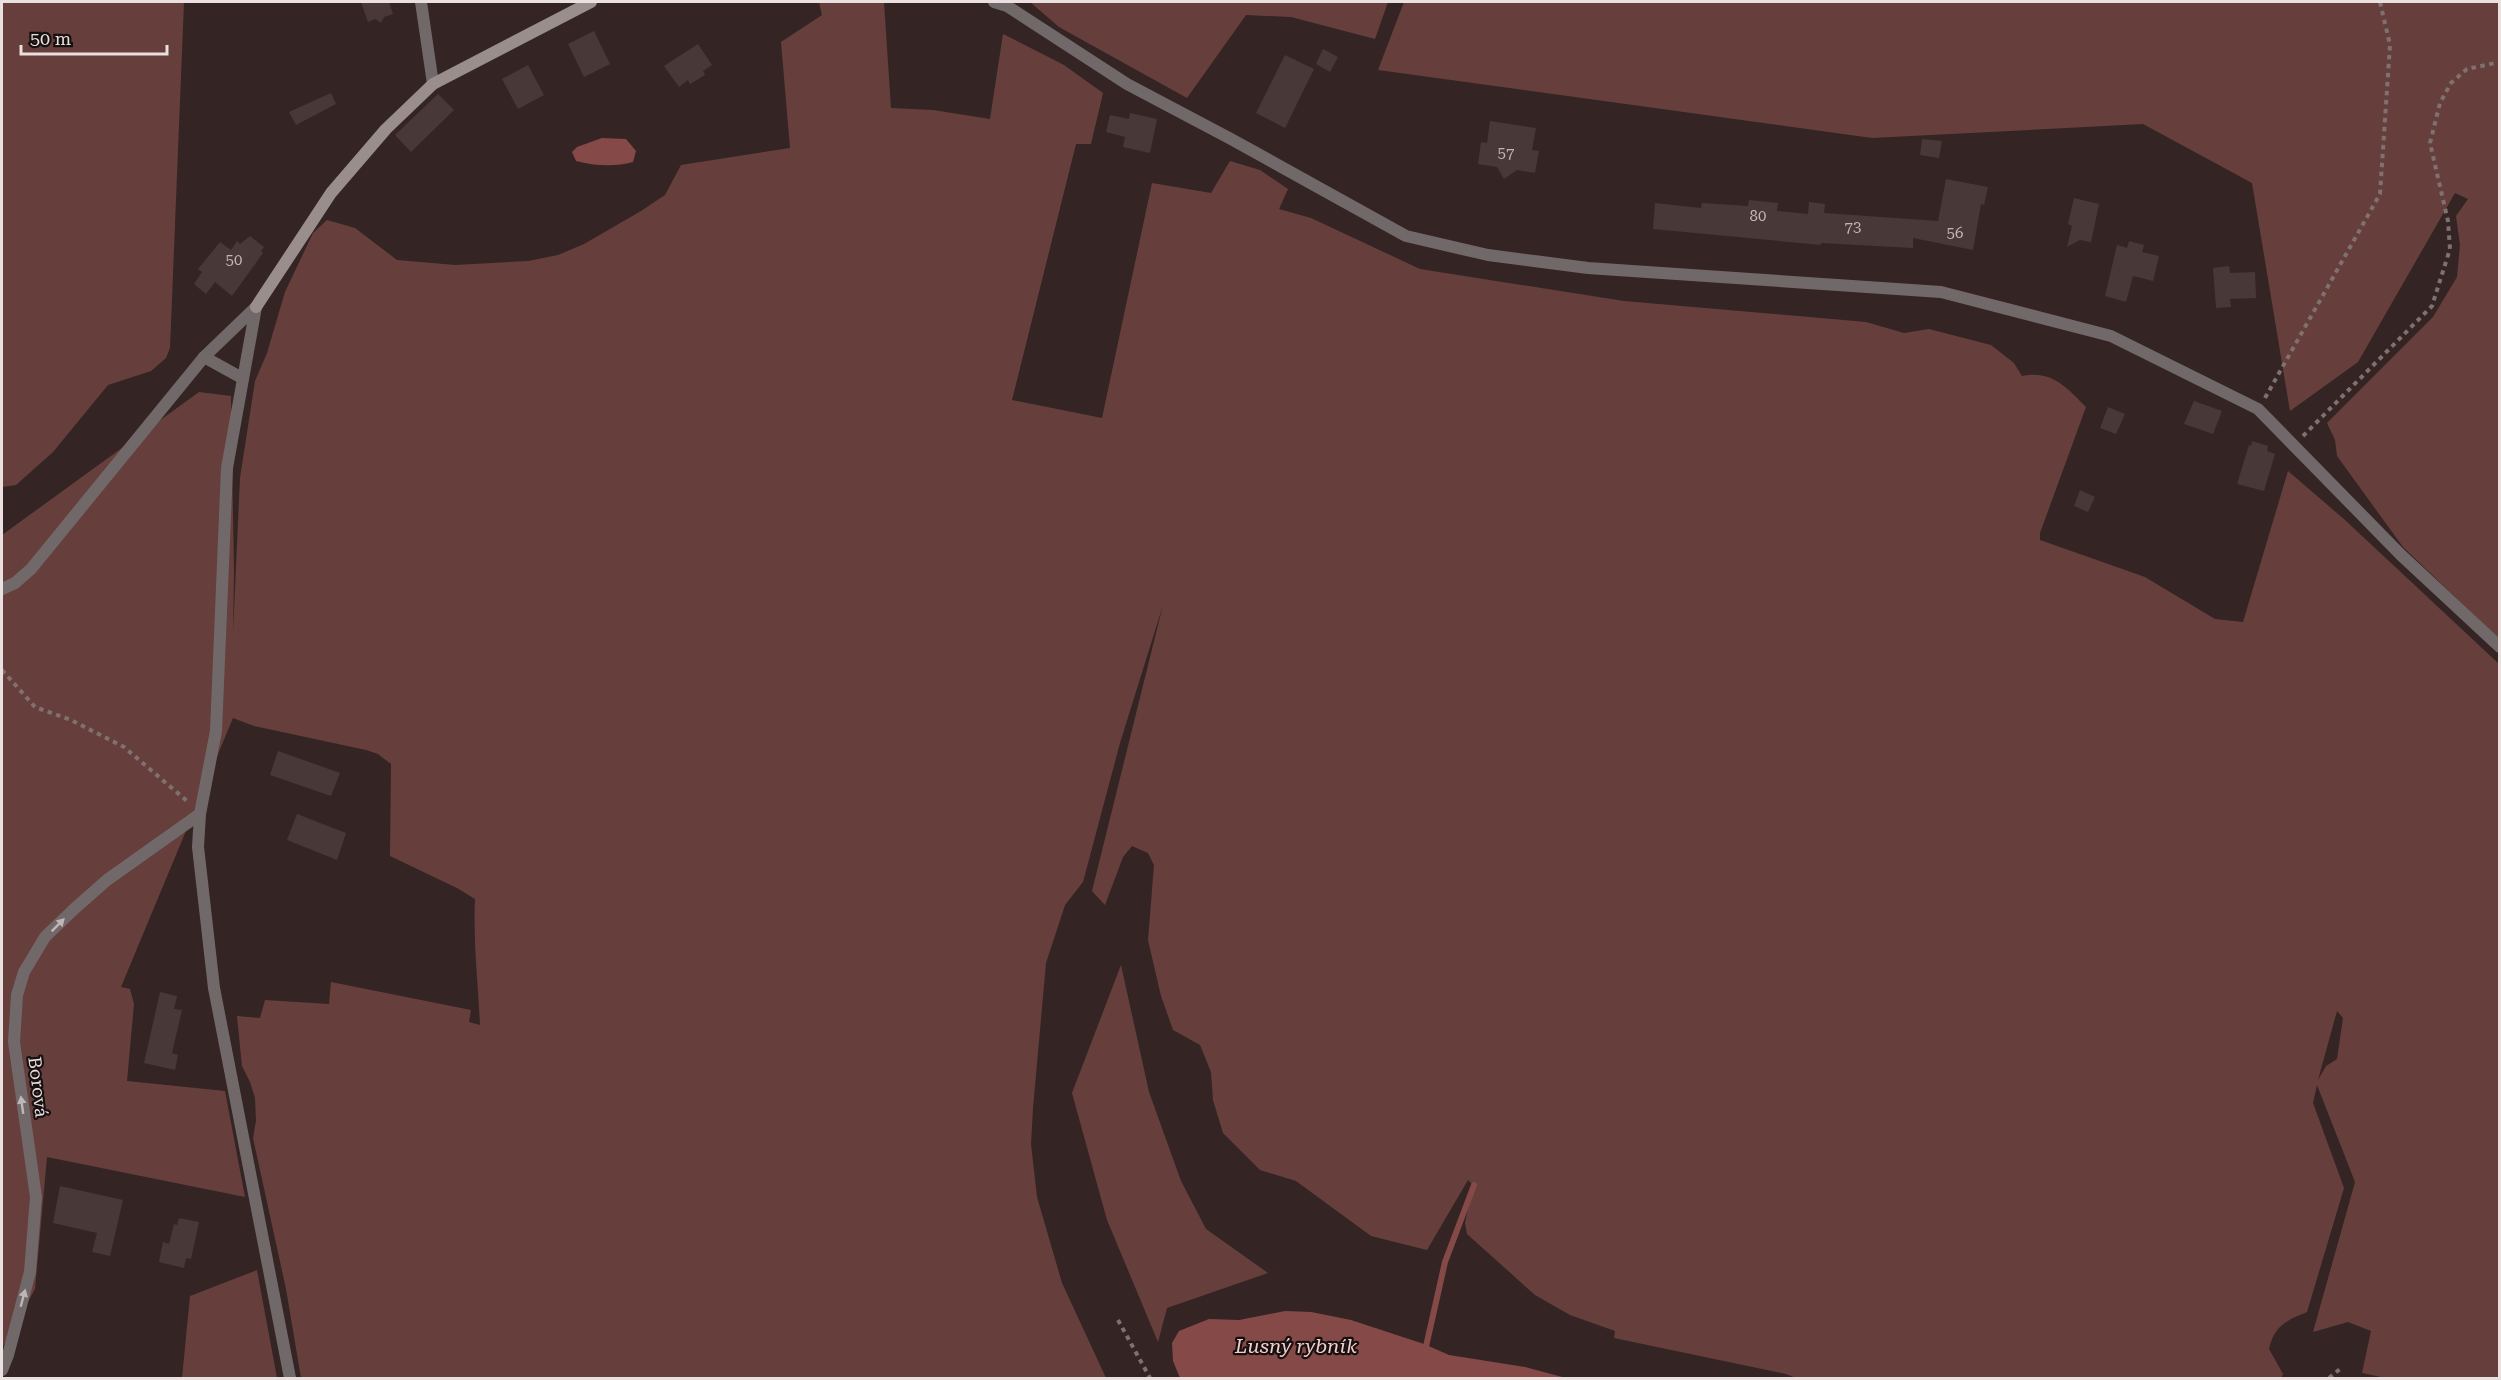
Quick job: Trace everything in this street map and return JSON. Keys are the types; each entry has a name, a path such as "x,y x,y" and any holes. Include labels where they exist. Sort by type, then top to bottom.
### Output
{"street":[{"path":"421,2 433,84"},
{"path":"2,589 15,583 31,568 204,357 256,307 332,193 386,129 433,84 591,2"},
{"path":"994,2 1007,6 1127,84 1231,138 1406,236 1488,255 1588,268 1941,292 2111,336 2259,410 2401,555 2499,647"},
{"path":"256,307 227,468 216,731 200,814 198,847 212,975 290,1378"},
{"path":"204,357 242,378"},
{"name":"Borová","path":"2,1370 30,1272 36,1197 14,1042 17,995 24,972 45,937 73,910 107,880 200,814"}],"path":[{"path":"2259,410 2380,194 2390,45 2380,2"},
{"path":"2294,445 2432,306 2450,249 2448,221 2430,143 2440,103 2451,83 2467,69 2499,62"},
{"path":"2,670 35,707 71,720 124,747 200,814"},
{"path":"1118,1320 1150,1378"},
{"path":"2329,1378 2340,1370"}],"shaded area":[{"path":"2,2 184,2 170,348 166,358 151,371 108,385 53,452 16,485 2,487"},
{"path":"819,2 884,2 891,108 933,110 990,119 1003,34 1064,65 1103,93 1091,144 1076,144 1012,400 1102,418 1152,183 1211,193 1230,161 1260,170 1288,189 1279,209 1311,218 1420,269 1624,301 1866,322 1904,333 1929,329 1991,345 2014,363 2022,376 2050,378 2065,387 2086,407 2040,533 2040,540 2145,577 2215,619 2243,622 2288,471 2345,520 2499,664 2499,1378 2386,1378 2362,1373 2371,1331 2348,1322 2313,1332 2355,1182 2317,1085 2313,1103 2344,1188 2307,1312 2282,1325 2271,1341 2269,1349 2283,1374 2281,1378 1796,1378 1614,1338 1615,1331 1570,1315 1535,1295 1467,1234 1465,1223 1473,1185 1468,1180 1427,1250 1371,1236 1296,1181 1260,1170 1223,1133 1213,1100 1211,1072 1200,1045 1173,1030 1161,996 1148,940 1154,865 1148,853 1132,846 1123,857 1105,905 1092,891 1163,605 1120,743 1083,882 1065,905 1046,963 1033,1108 1031,1144 1037,1197 1062,1283 1106,1378 301,1378 286,1289 253,1138 256,1121 255,1098 242,1066 237,1016 260,1018 265,1000 329,1004 331,982 471,1010 469,1022 480,1025 475,946 475,899 390,856 391,764 378,754 254,726 233,718 121,987 130,989 134,1004 127,1081 225,1091 245,1197 47,1157 35,1289 2,1348 2,535 199,392 231,396 233,634 240,478 255,381 267,353 285,292 313,233 327,220 355,228 397,260 455,265 528,261 558,255 584,244 665,195 681,165 790,148 781,42 822,15","holes":["2337,1011 2343,1018 2337,1059 2326,1066 2318,1080"]},
{"path":"1030,2 1388,2 1375,39 1291,17 1246,15 1187,98 1059,27"},
{"path":"1404,2 2499,2 2499,639 2403,547 2337,456 2335,440 2327,423 2433,317 2457,277 2460,245 2456,216 2468,199 2455,193 2358,362 2290,411 2252,183 2143,124 1872,138 1378,70"},
{"path":"1121,965 1149,1092 1181,1181 1206,1229 1268,1273 1167,1308 1158,1342 1107,1220 1072,1093"},
{"path":"257,1270 277,1378 182,1378 190,1296"}],"water":[{"path":"602,138 626,139 636,151 633,162 605,165 576,161 572,152 577,147"},
{"name":"Lusný rybník","path":"1285,1311 1311,1312 1351,1320 1424,1344 1449,1355 1525,1367 1566,1378 1180,1378 1173,1361 1172,1343 1179,1331 1209,1319 1239,1320"}],"building":[{"path":"361,2 389,2 393,14 384,17 381,23 375,19 368,22"},
{"path":"594,31 610,64 584,77 568,44"},
{"path":"698,44 712,65 703,71 705,75 690,84 688,80 679,87 664,66"},
{"path":"1323,49 1338,57 1330,72 1316,64"},
{"path":"1285,55 1314,69 1285,128 1256,113"},
{"path":"528,65 544,95 518,109 502,79"},
{"path":"331,93 336,104 296,125 289,112"},
{"path":"438,94 454,110 411,152 395,135"},
{"path":"1130,113 1157,119 1150,153 1123,147 1125,137 1106,132 1110,115 1129,119"},
{"path":"1490,121 1536,128 1532,150 1539,151 1535,173 1517,170 1504,179 1497,167 1478,164 1481,142 1487,143"},
{"path":"1922,139 1942,141 1939,158 1920,155"},
{"path":"1946,179 1988,187 1984,205 1981,204 1973,250 1913,238 1913,248 1821,243 1821,245 1653,229 1655,203 1701,208 1702,203 1748,206 1749,200 1778,203 1777,211 1808,214 1809,202 1825,204 1824,213 1938,221"},
{"path":"2074,198 2099,204 2091,242 2080,240 2067,247 2072,226 2068,224"},
{"path":"250,236 264,247 261,251 263,253 232,296 215,282 206,294 194,284 202,272 198,269 220,242 231,250 237,241 240,244"},
{"path":"2129,241 2144,245 2142,252 2159,256 2153,281 2133,276 2126,302 2105,296 2117,245 2127,248"},
{"path":"2229,266 2230,273 2255,272 2256,298 2230,299 2231,307 2216,308 2213,268"},
{"path":"2194,401 2222,411 2213,434 2184,424"},
{"path":"2108,407 2125,414 2116,434 2100,428"},
{"path":"2252,441 2268,446 2267,451 2275,454 2264,491 2237,484"},
{"path":"2080,490 2095,497 2088,512 2074,506"},
{"path":"278,751 340,773 331,796 270,775"},
{"path":"297,814 346,833 337,860 287,840"},
{"path":"160,992 177,996 174,1009 182,1010 172,1053 178,1055 175,1070 144,1063"},
{"path":"60,1186 123,1200 110,1256 92,1252 97,1233 53,1223"},
{"path":"179,1218 199,1222 191,1259 186,1258 184,1268 159,1262 163,1242 169,1244 174,1224 177,1225"}],"waterway":[{"path":"1425,1351 1445,1262 1474,1185"}]}
